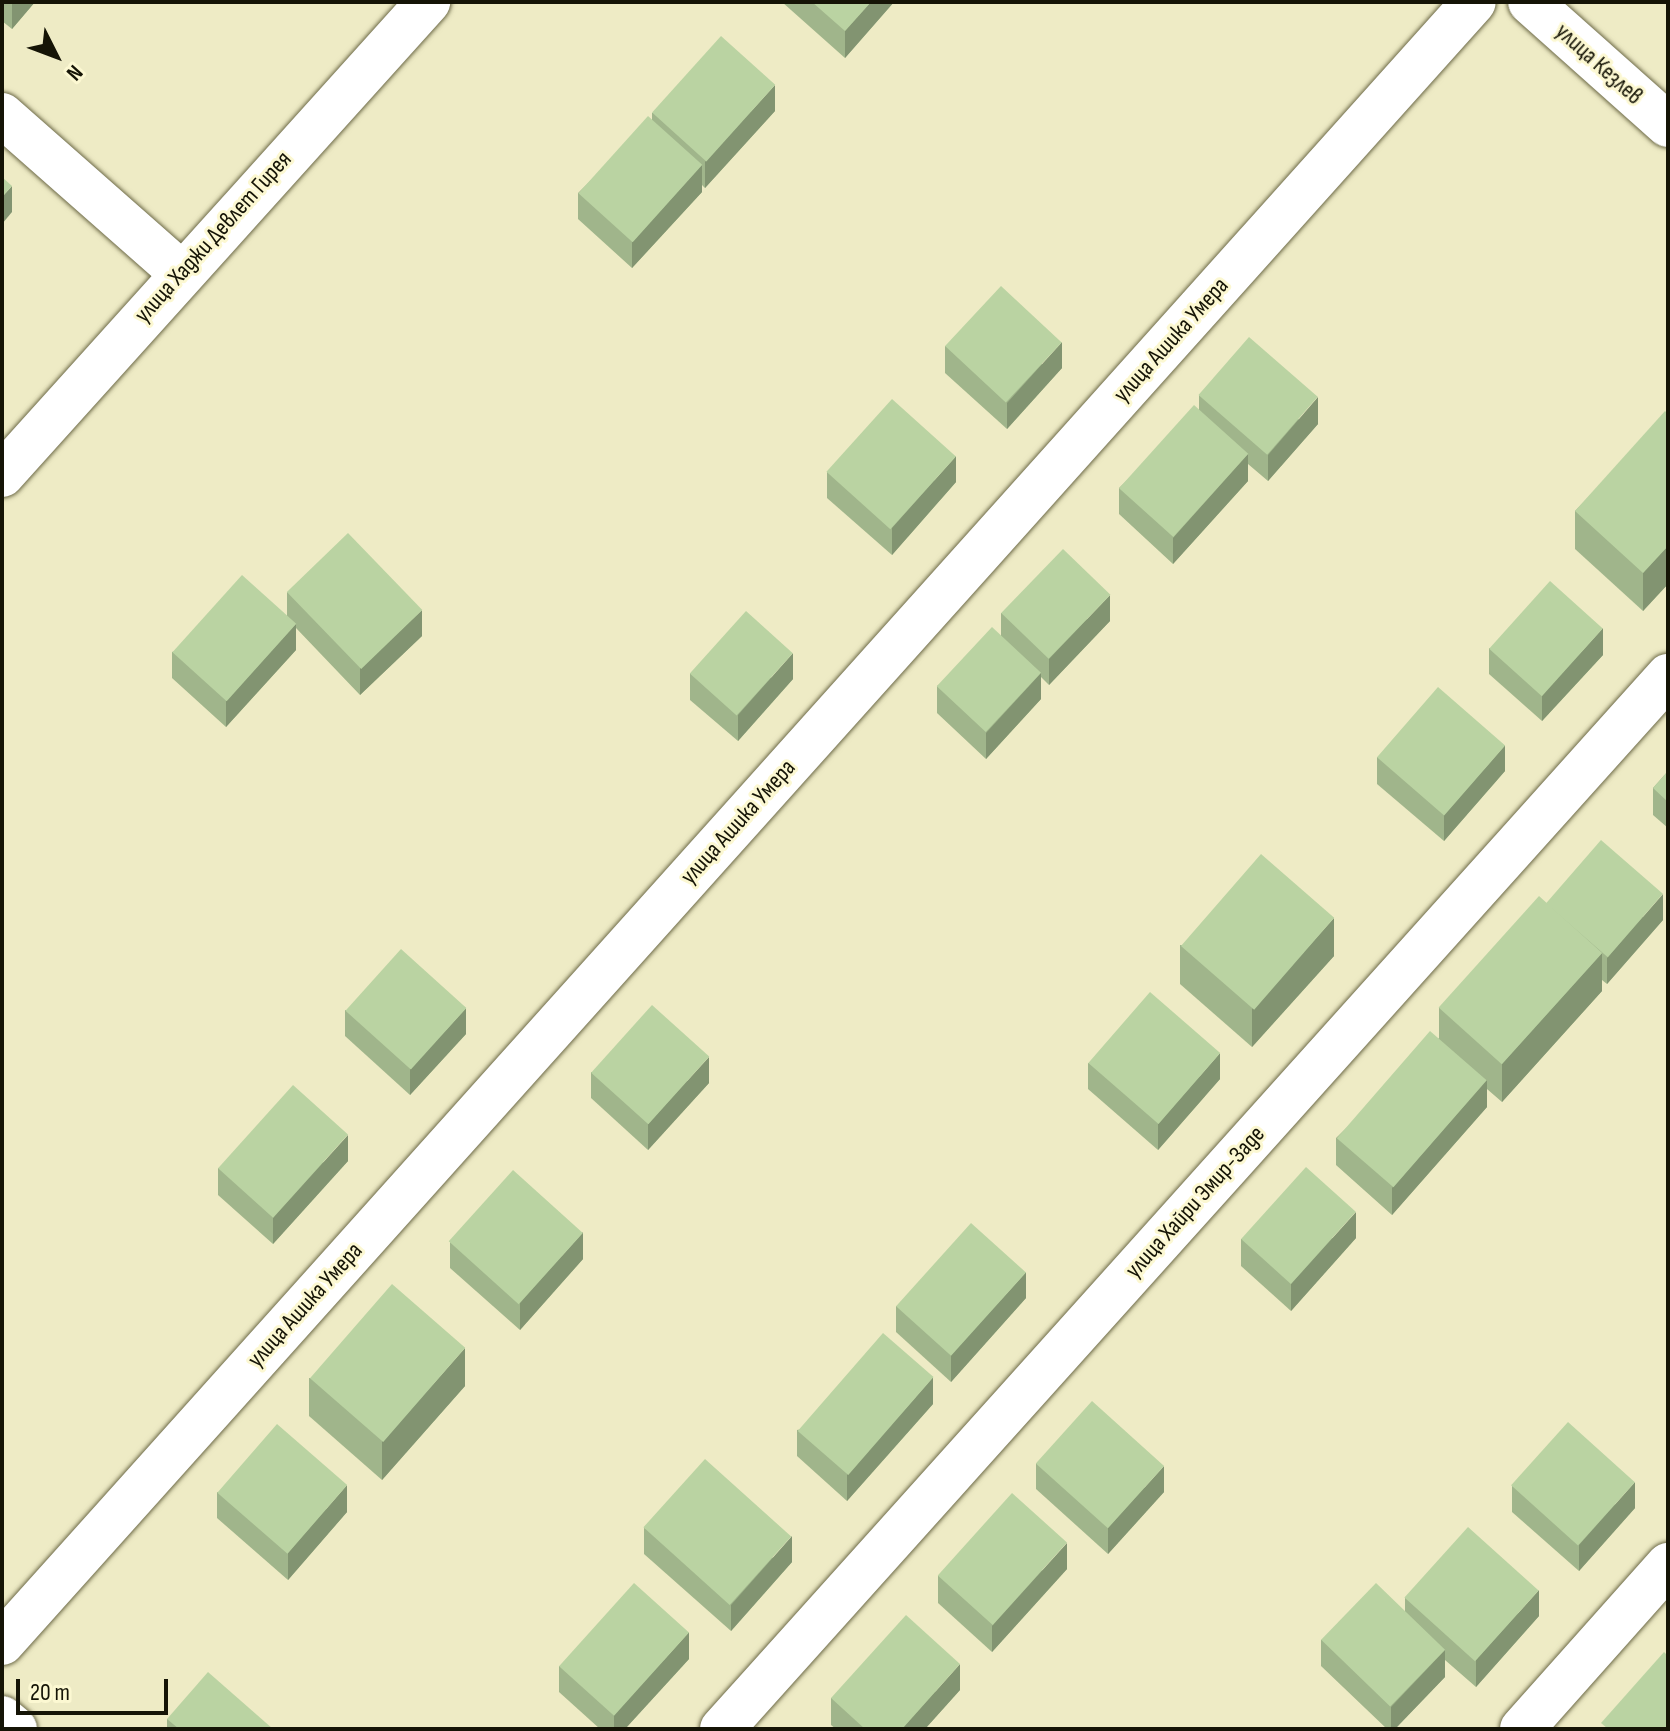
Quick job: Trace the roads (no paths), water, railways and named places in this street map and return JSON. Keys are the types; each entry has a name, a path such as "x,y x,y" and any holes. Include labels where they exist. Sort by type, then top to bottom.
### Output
{"street":[{"name":"улица Хаджи Девлет Гирея","path":"2,475 180,272 428,2"},
{"name":"улица Ашика Умера","path":"2,1643 1474,2"},
{"name":"улица Кезлев","path":"1530,2 1668,125"},
{"path":"2,115 180,272"},
{"name":"улица Хайри Эмир-Заде","path":"722,1729 1668,676"},
{"path":"1522,1729 1668,1565"},
{"path":"2,1718 15,1729"}]}
